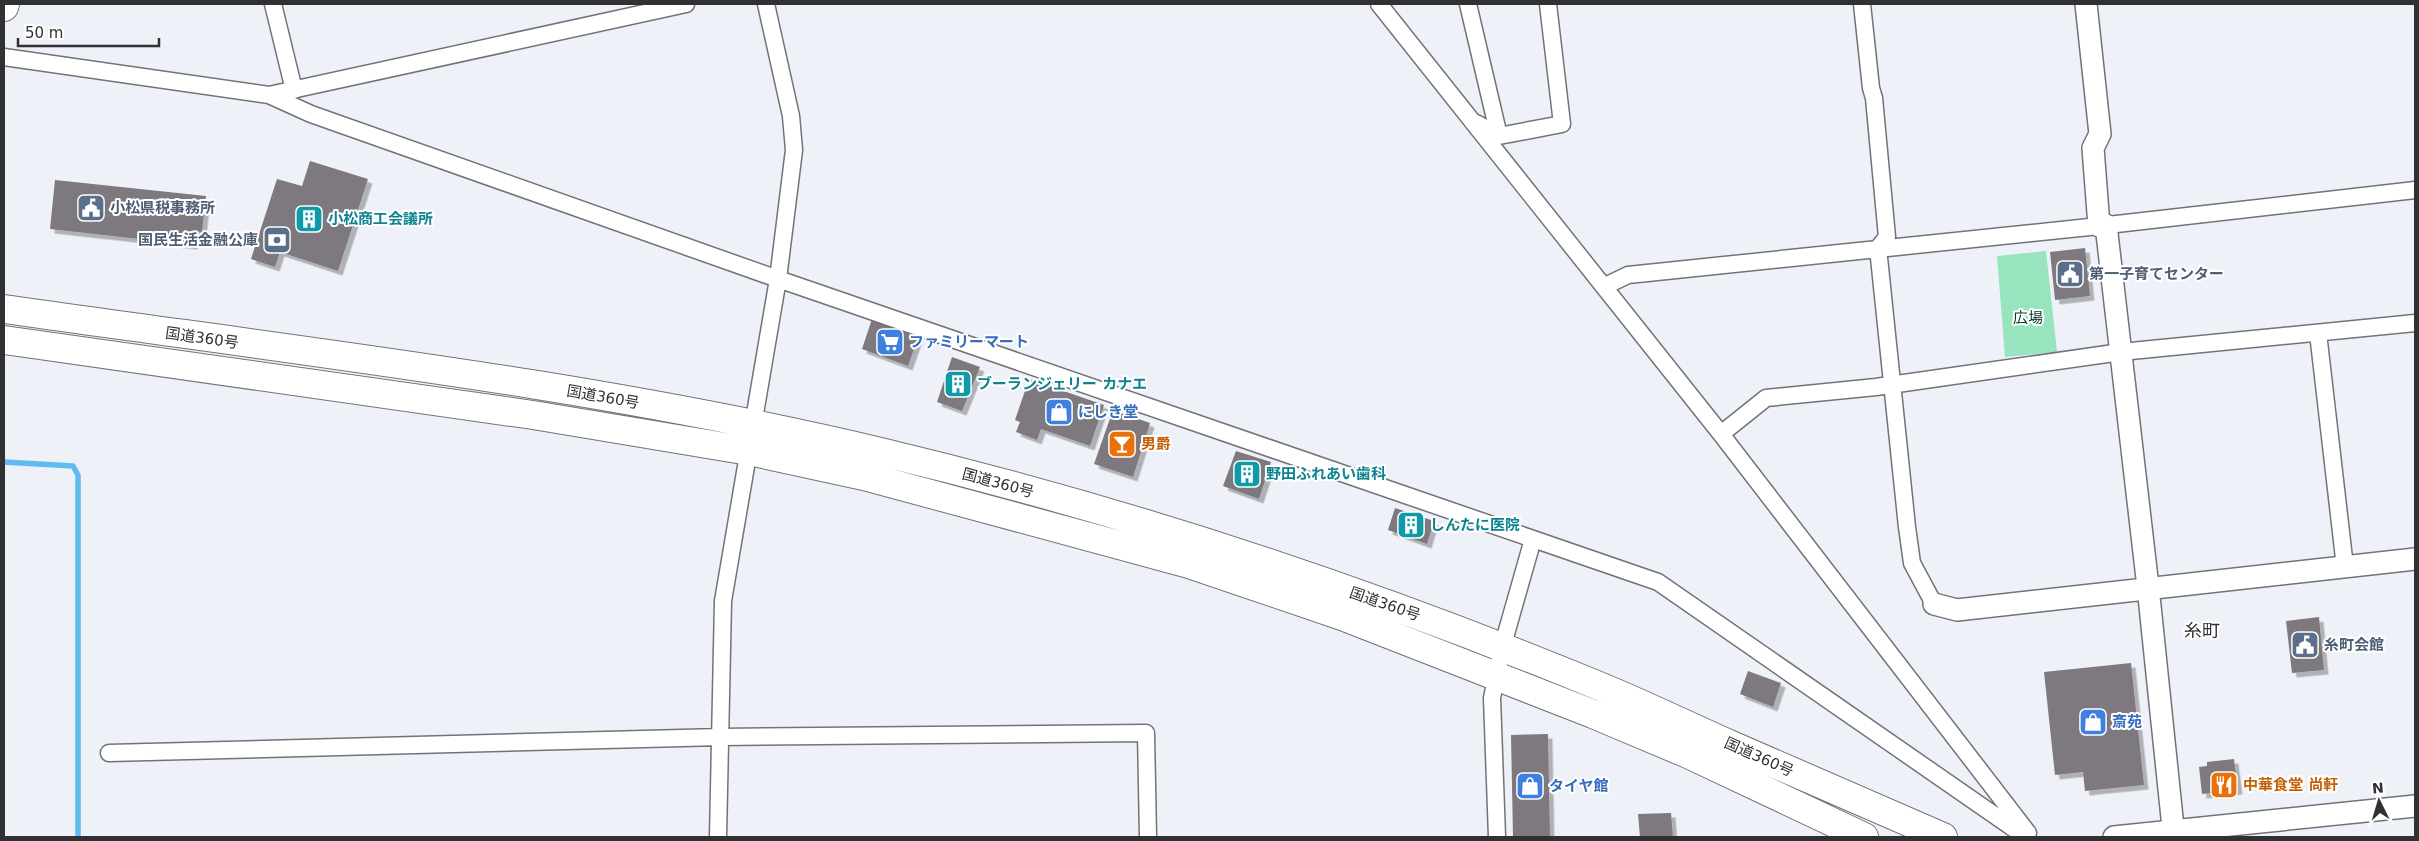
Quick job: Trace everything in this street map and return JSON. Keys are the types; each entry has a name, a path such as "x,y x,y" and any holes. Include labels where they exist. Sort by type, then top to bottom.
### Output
{"highway":[{"name":"国道360号","path":"4,309 543,386 754,424 887,454 1026,490 1225,549 1430,619 1602,687 1943,837"},
{"name":"国道360号","path":"4,340 523,414 749,452 864,476 1189,564 1342,616 1496,675 1688,754 1855,835"}],"street":[{"path":"273,4 294,90"},
{"path":"270,95 686,4"},
{"path":"718,837 723,601 778,279 794,150 791,116 766,4"},
{"path":"1379,4 1721,434 2031,837"},
{"path":"1468,4 1500,136"},
{"path":"1470,120 1500,136 1562,124 1548,4"},
{"path":"1862,4 1871,88 1874,98 1887,237 1878,248 1912,563 1934,604 1957,610 2148,587 2415,559"},
{"path":"2086,4 2100,134 2093,148 2121,352 2174,834"},
{"path":"4,58 270,95 321,117 778,279 1658,582 2026,837"},
{"path":"1605,286 1628,275 2415,190"},
{"path":"1721,434 1766,398 1892,385 2121,352 2415,323"},
{"path":"2318,334 2345,566"},
{"path":"1497,837 1492,698 1502,648 1533,539"},
{"path":"109,753 721,737 1146,733 1148,837"},
{"path":"1850,797 1855,835"},
{"path":"2114,837 2174,834 2415,806"}],"green space":[{"name":"広場","path":"2046,251 2057,352 2005,357 1997,256"}],"building":[{"name":"小松商工会議所","path":"310,161 368,179 338,271 280,252 275,267 251,259 277,179 302,186"},
{"path":"55,180 206,196 202,232 194,231 193,245 50,229"},
{"name":"第一子育てセンター","path":"2085,248 2090,296 2055,300 2050,252"},
{"name":"ファミリーマート","path":"872,319 919,335 908,366 862,349"},
{"name":"ブーランジェリー カナエ","path":"952,357 980,367 962,411 937,402"},
{"name":"にしき堂","path":"1029,379 1104,405 1090,446 1041,429 1037,440 1016,432 1020,422 1015,420"},
{"name":"男爵","path":"1113,410 1150,423 1133,477 1094,464"},
{"name":"野田ふれあい歯科","path":"1236,451 1271,462 1259,499 1223,486"},
{"name":"しんたに医院","path":"1395,508 1434,521 1427,544 1388,530"},
{"name":"糸町会館","path":"2319,617 2324,670 2292,673 2286,621"},
{"name":"斎苑","path":"2131,663 2144,785 2085,791 2083,772 2055,775 2044,672"},
{"path":"1748,671 1781,683 1773,707 1740,694"},
{"name":"タイヤ館","path":"1548,734 1550,837 1513,837 1511,735"},
{"path":"2234,759 2238,790 2202,794 2199,767 2207,766 2207,762"},
{"path":"1671,813 1673,837 1640,837 1638,814"}],"waterway":[{"path":"4,462 73,466 78,475 78,837"}],"place":[{"name":"小松県税事務所","path":"91,208"},
{"name":"小松商工会議所","path":"309,219"},
{"name":"国民生活金融公庫","path":"277,240"},
{"name":"第一子育てセンター","path":"2070,274"},
{"name":"ファミリーマート","path":"890,342"},
{"name":"ブーランジェリー カナエ","path":"958,384"},
{"name":"にしき堂","path":"1059,412"},
{"name":"男爵","path":"1122,444"},
{"name":"野田ふれあい歯科","path":"1247,474"},
{"name":"しんたに医院","path":"1411,525"},
{"name":"糸町会館","path":"2305,645"},
{"name":"斎苑","path":"2093,722"},
{"name":"中華食堂 尚軒","path":"2224,785"},
{"name":"タイヤ館","path":"1530,786"}],"district":[{"name":"糸町","path":"2202,631"}]}
